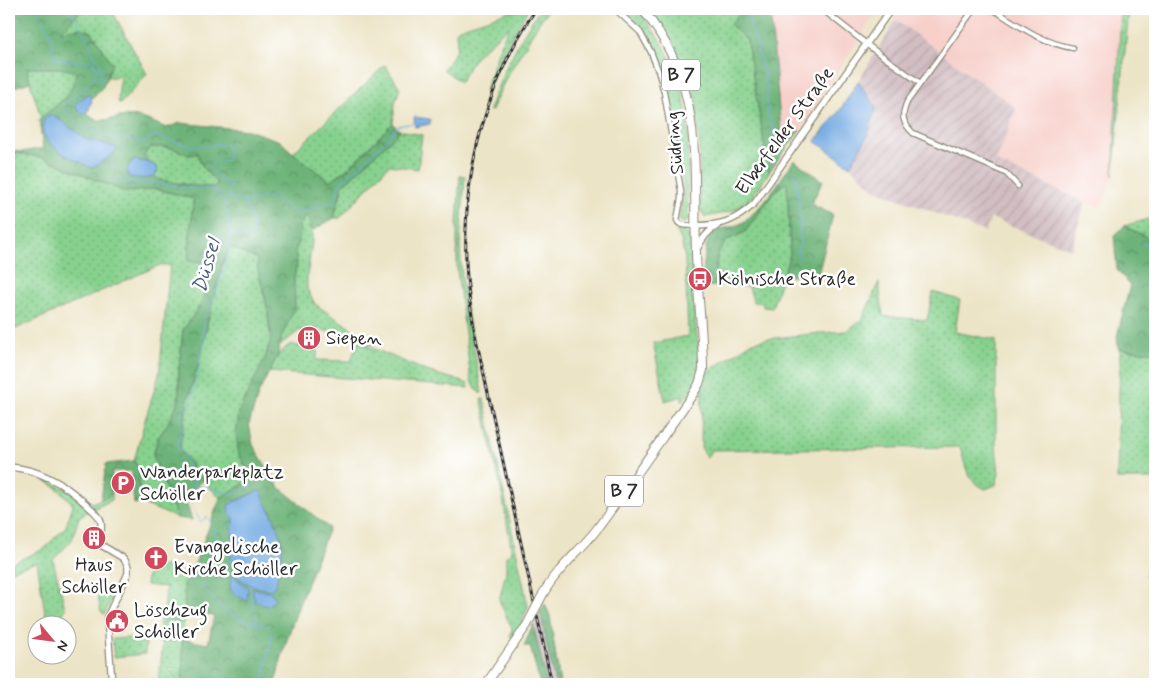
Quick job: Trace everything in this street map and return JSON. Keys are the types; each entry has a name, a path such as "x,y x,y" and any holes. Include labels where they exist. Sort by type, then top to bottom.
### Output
{"main road":[{"name":"Südring","path":"642,9 670,49 687,96 694,151 695,226"},
{"name":"B 7","path":"486,684 527,625 555,576 595,531 699,384 703,363 695,226"}],"street":[{"path":"615,9 634,25 644,38 658,72 668,112 681,191 677,220 682,225 695,226"},
{"path":"822,9 920,83"},
{"name":"Elberfelder Straße","path":"695,226 719,225 738,217 754,204 891,9"},
{"path":"974,9 920,83 904,108 902,116 908,128 913,132 934,143 1006,173 1018,186"},
{"path":"993,9 1029,33 1060,46 1073,48"},
{"path":"696,252 704,235 719,225"},
{"path":"9,467 22,468 42,474 78,496 100,518 102,525 101,546 119,554 126,562 128,567 127,576 107,617 112,684"}],"shaded area":[{"path":"770,9 878,9 800,130 781,130"},
{"path":"881,9 1121,9 1113,176 1101,207 1085,202 995,162 907,28"},
{"path":"896,20 1016,108 996,162 1085,202 1071,249 991,218 985,232 875,190 850,166 867,137 876,108 858,81"},
{"path":"540,612 555,684 547,684 533,624"}],"green space":[{"path":"9,9 77,9 79,13 61,31 82,28 92,32 112,64 103,87 85,105 88,114 94,119 103,120 133,116 166,128 180,123 248,130 280,141 329,181 348,169 393,123 400,130 343,185 334,218 312,231 307,216 300,224 299,243 295,252 297,262 294,279 295,308 282,335 278,355 259,392 249,424 253,445 279,487 329,528 292,624 275,684 183,684 182,639 208,644 214,616 185,612 184,583 190,577 220,498 252,479 239,454 236,436 239,411 265,358 271,339 267,306 257,259 230,247 223,261 201,355 188,399 180,444 181,451 203,480 185,500 192,520 177,518 153,455 158,438 179,400 179,369 183,330 200,306 212,272 208,262 188,261 194,199 156,189 125,192 41,157 9,152 9,150 22,152 43,148 39,120 65,98 74,84 76,71 57,68 27,68 30,82 9,89","holes":["152,147 169,147 189,155 198,154 200,162 217,183 216,186 195,186 155,179 154,170 145,156","258,491 276,523 281,537 282,555 275,586 252,585 243,581 233,572 231,551 234,518 228,505","253,588 272,593 262,604 258,601 255,602"]},
{"path":"77,9 111,9 147,74 120,104 118,101 120,79 117,75 115,77 107,77 112,64 61,31 78,13"},
{"path":"516,9 517,12 519,9 528,9 510,41 487,91 485,90 509,26 476,56 460,82 443,69 455,51 457,44 456,32 459,28"},
{"path":"540,9 549,9 512,69 492,111 489,110 511,57"},
{"path":"621,9 639,9 664,46 679,77 688,118 688,220 684,223 680,221 680,211 684,197 683,180 668,97 661,70 651,45 644,34"},
{"path":"647,9 744,9 730,24 747,41 769,172 750,199 734,210 705,217 700,209 699,135 694,98 683,64 679,62 664,34"},
{"path":"744,9 770,9 781,130 800,130 769,172 747,41 730,24"},
{"path":"1121,9 1129,9 1113,176"},
{"path":"385,65 400,88 395,103 393,123 348,169 329,181 293,153"},
{"path":"27,68 76,70 74,84 65,98 41,118 30,82"},
{"path":"400,130 422,135 418,169 389,165 340,218 334,218 343,185"},
{"path":"156,146 175,149 189,155 198,154 200,162 207,173 217,183 216,186 195,186 155,179 152,168 144,156 149,149"},
{"path":"9,152 41,157 125,192 156,189 195,199 193,202 188,261 208,262 212,272 200,306 183,330 179,369 179,400 158,438 153,455 177,518 141,503 139,469 134,461 159,375 170,265 160,265 9,332"},
{"path":"794,160 823,181 811,204 833,215 818,275 783,276 790,254 787,182 774,192 745,232 726,241 717,255 715,286 702,287 705,252 711,235 717,230 740,224 754,213"},
{"path":"460,175 465,176 460,244 461,266 464,295 482,393 479,393 471,381 457,269"},
{"path":"788,181 790,254 772,308 763,307 763,303 753,302 749,287 715,286 717,255 726,241 745,232 774,192"},
{"path":"307,216 310,219 312,242 307,289 315,304 376,345 369,345 320,329 305,332 300,330 280,346 282,335 295,308 294,279 297,262 295,252 299,242 300,224"},
{"path":"1155,217 1155,241 1124,226"},
{"path":"674,223 690,236 693,300 700,362 697,379 687,396 682,401 683,396 665,401 653,343 688,336 685,259 681,240"},
{"path":"1124,226 1155,241 1155,352 1120,349 1118,345 1117,336 1130,285 1117,270 1114,236"},
{"path":"230,247 257,258 267,306 271,339 239,454 252,479 220,498 203,480 181,451 180,444 188,399 201,355 208,320 223,261"},
{"path":"879,282 883,316 927,320 933,292 960,300 955,332 996,340 996,447 999,473 996,485 985,489 974,481 967,471 960,447 711,450 707,458 701,447 702,392 707,372 753,342 846,331 862,320"},
{"path":"357,343 427,371 468,384 469,388 269,372 280,353 291,344 318,351 316,360 351,361"},
{"path":"1120,349 1155,352 1155,479 1117,479"},
{"path":"481,399 484,399 528,606 514,639 510,636 512,629 499,600 506,572 506,556 512,552 501,489"},
{"path":"134,461 139,469 141,503 134,504 132,471 112,471 112,494 101,499 106,464"},
{"path":"9,468 33,473 67,490 73,488 92,503 112,494 112,500 79,517 72,540 53,560 65,608 62,616 46,616 37,562 10,571 12,563 44,549 66,526 73,505 60,491 45,480 27,473 9,470"},
{"path":"1155,513 1155,575 1146,576"},
{"path":"165,565 190,578 184,583 183,684 158,684 163,643 158,642 160,615 164,612 166,587 146,585 147,576"},
{"path":"96,589 115,593 104,615 101,612"},
{"path":"545,604 550,616 560,684 555,684 540,612"},
{"path":"163,620 177,620 177,641 163,641"},
{"path":"533,624 547,684 540,684 530,646 524,646"},
{"path":"112,639 140,639 146,642 145,654 114,657"}],"water":[{"path":"858,81 876,108 867,137 850,166 815,141 841,109"},
{"path":"88,94 92,102 89,110 84,115 76,108 76,103"},
{"path":"51,115 88,140 118,148 111,156 92,168 77,161 60,151 46,139 43,132 43,123 46,117"},
{"path":"414,117 430,119 430,124 415,127"},
{"path":"134,160 156,166 158,171 149,178 129,177 127,174 128,168"},
{"path":"261,491 277,525 281,539 281,560 276,582 271,590 254,586 241,580 233,569 231,560 234,518 230,514 228,505"},
{"path":"232,575 248,588 247,601 232,592 230,581"},
{"path":"252,588 272,593 275,599 266,606 258,601 255,602"}],"waterway":[{"name":"Düssel","path":"38,9 52,36 52,49 55,57 60,60 69,61 92,61 97,69 88,85 64,103 67,113 80,127 92,128 111,137 144,143 150,137 156,136 187,145 208,147 217,144 226,145 228,149 228,155 224,161 215,160 211,163 210,168 223,182 231,183 228,191 231,199 242,200 245,204 252,222 253,232 252,237 231,233 228,241 229,253 220,282 208,314 203,321 205,337 199,360 200,368 190,404 183,412 182,428 178,443 179,448 187,458 187,466 194,478 191,501 193,509 201,522 206,517 215,530 216,540 201,575 202,586 218,605 227,612 241,619 269,627"},
{"path":"69,9 88,39 100,65 102,78 95,77"},
{"path":"745,9 756,40 762,68 765,72 767,110 777,147 781,150"},
{"path":"297,213 331,203 341,181 358,168 385,142 394,129 400,125 414,123"},
{"path":"110,158 114,169"},
{"path":"792,171 796,174 799,207 800,242 797,252 799,260"},
{"path":"117,176 123,182 172,185 212,190 219,193 224,200 230,233"},
{"path":"245,203 273,196 295,213"},
{"path":"1141,242 1155,247"},
{"path":"195,485 234,494 250,486 252,488"},
{"path":"250,585 254,609"},
{"path":"255,613 257,623"},
{"name":"Düssel","path":"263,684 272,633"}],"railway":[{"path":"536,9 504,66 482,128 474,160 469,193 466,225 466,268 475,334 552,684"}],"place":[{"name":"Kölnische Straße","path":"700,279"},
{"name":"Siepen","path":"309,338"},
{"name":"Wanderparkplatz Schöller","path":"123,483"},
{"name":"Haus Schöller","path":"94,538"},
{"name":"Evangelische Kirche Schöller","path":"156,558"},
{"name":"Löschzug Schöller","path":"117,621"}]}
